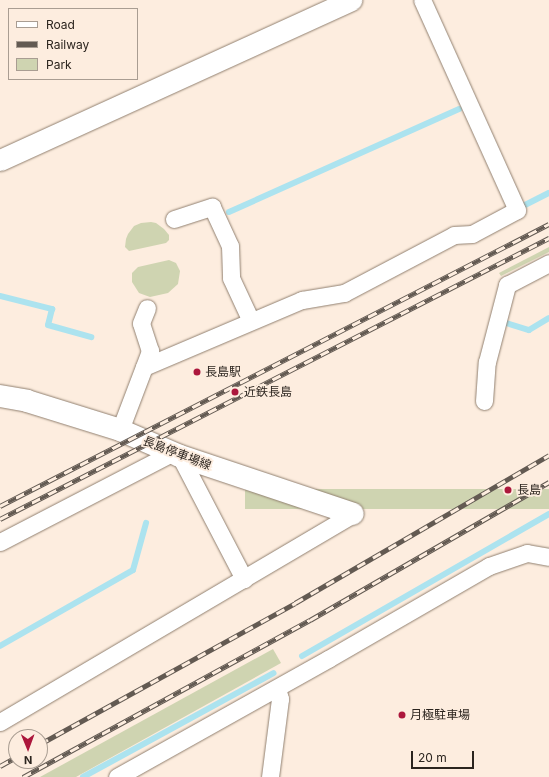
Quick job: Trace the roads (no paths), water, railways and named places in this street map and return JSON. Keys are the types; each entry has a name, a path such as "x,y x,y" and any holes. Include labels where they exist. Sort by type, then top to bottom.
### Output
{"main road":[{"name":"長島停車場線","path":"0,396 27,401 120,430 176,454 353,514"}],"street":[{"path":"0,160 351,0"},
{"path":"144,367 302,300 344,293 454,234 472,234 517,210 422,0"},
{"path":"174,219 212,207 230,246 231,278 251,321"},
{"path":"484,401 487,362 507,285 549,263"},
{"path":"120,430 150,351 141,323 147,308"},
{"path":"0,542 176,454 244,579"},
{"path":"0,722 353,514"},
{"path":"117,777 277,688 489,566 527,553 549,557"},
{"path":"270,777 280,699 277,688"}],"waterway":[{"path":"229,212 459,109"},
{"path":"525,205 549,193"},
{"path":"0,296 52,309 48,325 91,337"},
{"path":"506,323 529,330 549,318"},
{"path":"302,656 549,514"},
{"path":"0,646 133,570 146,523"},
{"path":"83,777 274,673"}],"railway":[{"path":"0,506 549,224"},
{"path":"0,519 549,238"},
{"path":"48,740 295,603 549,455"},
{"path":"23,777 310,620 549,482"},
{"path":"0,766 8,762"}],"place":[{"name":"長島駅","path":"197,372"},
{"name":"近鉄長島","path":"235,392"},
{"name":"長島","path":"508,490"},
{"name":"月極駐車場","path":"402,715"}]}
